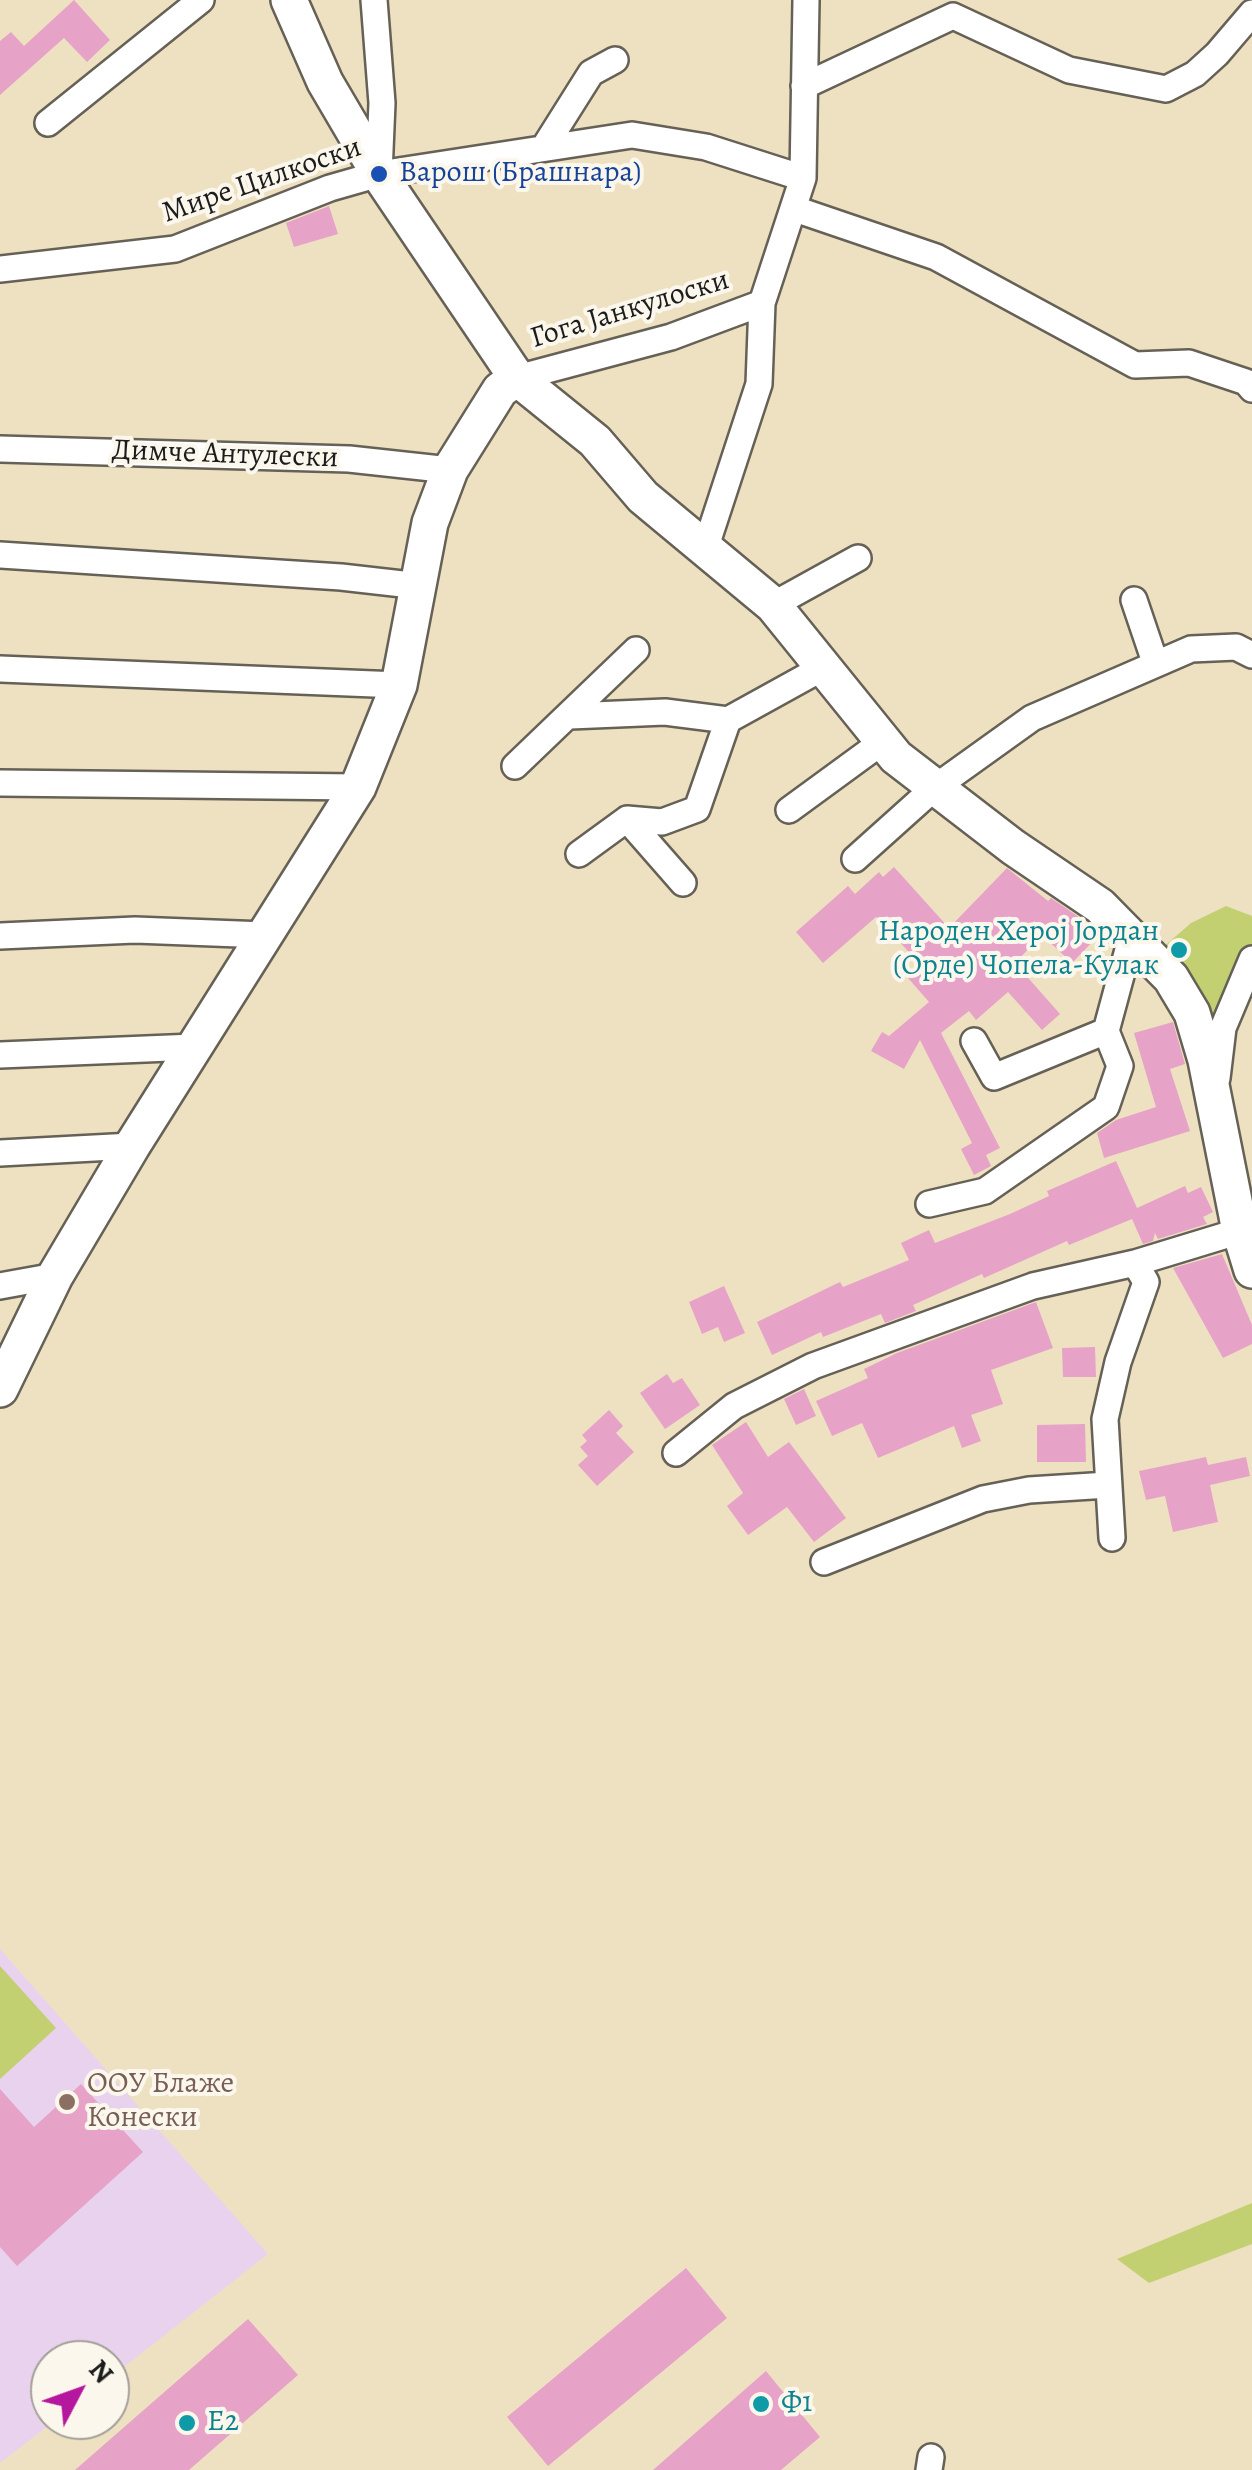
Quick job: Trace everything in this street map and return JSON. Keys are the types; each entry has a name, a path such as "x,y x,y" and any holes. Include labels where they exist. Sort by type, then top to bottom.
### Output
{"street":[{"path":"48,123 201,0"},
{"path":"289,0 325,82 379,174 517,378 595,441 643,497 773,605 882,742 934,789 1100,906 1172,978 1192,1013 1214,1101 1244,1195 1240,1231 1252,1270"},
{"path":"374,0 382,103 379,174"},
{"name":"Гога Јанкулоски","path":"706,546 759,384 762,304 803,178 806,0"},
{"path":"804,86 961,8 1068,70 1166,89 1195,74 1252,13"},
{"path":"545,146 591,73 615,60"},
{"name":"Мире Цилкоски","path":"0,270 175,249 330,188 379,174 632,135 706,147 803,178"},
{"path":"795,209 936,257 1135,365 1189,364 1246,382 1252,389"},
{"name":"Гога Јанкулоски","path":"517,378 671,338 762,304"},
{"path":"3,1371 132,1146 358,787 400,684 430,523 450,470 500,390 517,378"},
{"name":"Димче Антулески","path":"0,450 350,459 450,470"},
{"path":"0,556 341,577 420,586"},
{"path":"773,605 858,558"},
{"path":"1134,600 1155,662"},
{"path":"855,859 934,789 1032,718 1192,649 1236,647 1252,655"},
{"path":"515,766 636,650"},
{"path":"570,716 665,712 728,720 824,667"},
{"path":"0,669 400,684"},
{"path":"579,854 627,819 662,822 697,809 728,720"},
{"path":"789,810 882,742"},
{"path":"0,783 358,787"},
{"path":"627,819 683,883"},
{"path":"0,936 135,930 264,935"},
{"path":"929,1204 985,1191 1106,1107 1120,1066 1106,1030 1132,935"},
{"path":"1214,1101 1223,1028 1252,959"},
{"path":"974,1042 994,1077 1106,1030"},
{"path":"0,1055 194,1047"},
{"path":"0,1153 132,1146"},
{"path":"676,1453 734,1406 813,1366 1033,1286 1136,1263 1240,1231"},
{"path":"1112,1538 1105,1419 1118,1362 1146,1282 1136,1263"},
{"path":"0,1286 55,1276"},
{"path":"824,1562 983,1499 1029,1490 1108,1486"}],"shaded area":[{"name":"ООУ Блаже Конески","path":"0,1949 268,2254 130,2362 130,2340 30,2340 30,2440 0,2463"}],"green space":[{"path":"1226,906 1252,916 1252,959 1214,1101 1152,957 1191,923"},
{"path":"0,1966 56,2028 0,2079"},
{"path":"1252,2203 1252,2244 1149,2283 1117,2259"}],"building":[{"path":"74,0 110,40 87,62 64,38 0,95 0,41 11,32 24,46"},
{"path":"329,206 338,234 294,247 286,223"},
{"path":"894,867 949,928 1007,868 1048,901 1051,898 1076,915 1098,936 1072,963 1042,935 1015,963 1060,1014 1042,1030 1008,992 976,1020 969,1011 941,1033 1000,1148 986,1155 991,1166 974,1175 961,1149 972,1143 920,1040 904,1069 871,1051 882,1032 889,1036 929,1002 908,978 922,966 876,917 823,963 796,932 848,886 855,894 879,872 883,877"},
{"path":"1173,1022 1185,1064 1170,1069 1190,1131 1104,1158 1097,1133 1116,1120 1156,1107 1134,1033"},
{"path":"1116,1161 1137,1208 1185,1186 1188,1193 1201,1187 1213,1212 1203,1217 1207,1224 1158,1239 1155,1233 1153,1241 1143,1244 1132,1219 1069,1245 1067,1241 984,1278 982,1274 913,1305 916,1311 885,1323 881,1314 823,1337 821,1332 772,1355 757,1322 840,1282 843,1287 909,1260 901,1243 929,1230 935,1243 1010,1214 1049,1196 1047,1191"},
{"path":"1222,1254 1252,1325 1252,1344 1223,1358 1173,1268"},
{"path":"724,1286 745,1333 724,1342 718,1327 702,1334 689,1302"},
{"path":"1036,1302 1053,1348 991,1370 1003,1404 971,1415 981,1441 962,1448 954,1426 878,1458 862,1423 832,1436 816,1401 868,1378 864,1369"},
{"path":"1095,1347 1096,1377 1063,1377 1062,1348"},
{"path":"667,1374 673,1383 682,1378 700,1405 665,1429 640,1393"},
{"path":"804,1389 816,1416 796,1425 784,1399"},
{"path":"609,1410 623,1426 616,1433 634,1452 597,1486 578,1465 588,1456 580,1447 587,1441 582,1435"},
{"path":"746,1422 768,1457 789,1442 846,1518 814,1542 787,1507 748,1535 727,1506 743,1493 712,1445"},
{"path":"1085,1424 1086,1462 1037,1462 1037,1425"},
{"path":"1206,1457 1208,1465 1246,1457 1250,1476 1210,1485 1218,1522 1173,1532 1165,1496 1146,1500 1139,1471"},
{"path":"81,2084 143,2152 17,2266 0,2247 0,2089 34,2127"},
{"path":"686,2268 727,2318 548,2466 507,2417"},
{"name":"Е2","path":"248,2319 298,2375 189,2470 75,2470 109,2440 130,2440 130,2422"},
{"name":"Ф1","path":"766,2371 820,2437 781,2470 653,2470"}],"place":[{"name":"Варош (Брашнара)","path":"379,174"},
{"name":"Народен Херој Јордан (Орде) Чопела-Кулак","path":"1179,950"},
{"name":"ООУ Блаже Конески","path":"67,2102"},
{"name":"Ф1","path":"761,2404"},
{"name":"Е2","path":"187,2423"}]}
